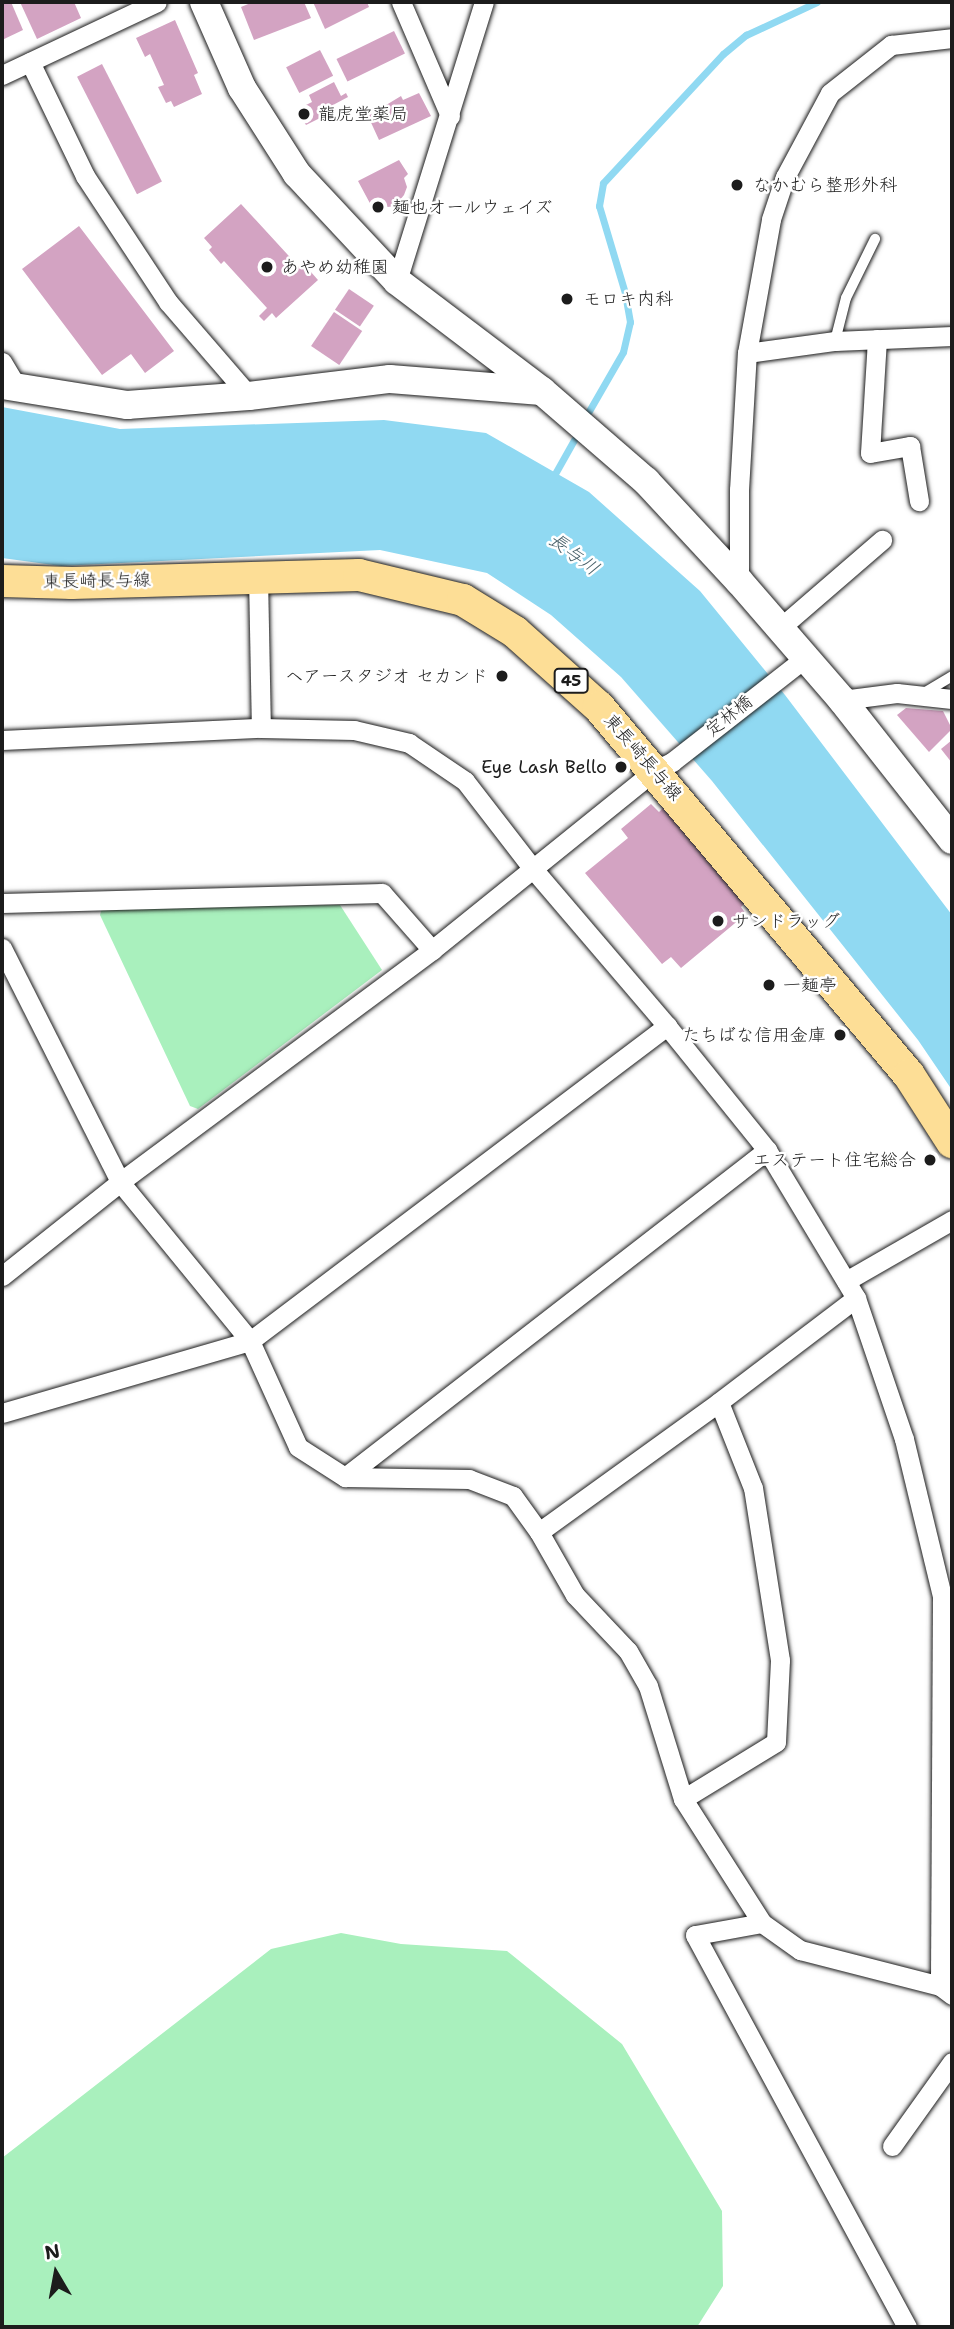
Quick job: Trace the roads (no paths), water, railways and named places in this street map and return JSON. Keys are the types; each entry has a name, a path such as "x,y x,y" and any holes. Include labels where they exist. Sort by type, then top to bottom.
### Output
{"main road":[{"name":"東長崎長与線","path":"2,581 72,583 359,575 463,600 515,632 664,766 909,1074 952,1142"}],"street":[{"path":"2,75 157,2"},
{"path":"204,2 242,88 297,174 397,281 542,391 646,481 780,628 796,664 842,700 952,840"},
{"path":"401,2 450,116"},
{"path":"397,281 484,2"},
{"path":"738,581 739,490 747,353 771,219 785,177 830,93 891,45 952,38"},
{"path":"30,62 85,176 168,302 249,397"},
{"path":"747,353 835,341 952,336"},
{"path":"877,339 870,453 910,446 919,501"},
{"path":"2,362 10,387 127,405 249,397 390,379 542,391"},
{"path":"780,628 882,540"},
{"path":"258,576 261,728"},
{"name":"定林橋","path":"2,1276 120,1182 432,950 796,664"},
{"path":"842,700 897,693 952,699"},
{"path":"2,740 261,728 354,730 409,743 465,781 533,869 667,1026 767,1150 851,1289 904,1439 947,1595 946,1990 800,1950 762,1923 683,1799 648,1686 628,1651 575,1595 539,1532 513,1496 469,1479 345,1477 298,1447 250,1341 120,1182 2,948"},
{"path":"2,902 382,893 432,950"},
{"path":"2,1413 250,1341 667,1026"},
{"path":"345,1477 767,1150"},
{"path":"539,1532 719,1402 851,1289 952,1220"},
{"path":"683,1799 776,1742 780,1660 753,1488 719,1402"},
{"path":"762,1923 695,1935 907,2327"},
{"path":"892,2146 952,2062"}],"lane":[{"path":"835,341 846,298 875,239"},
{"path":"921,696 952,676"}],"water":[{"name":"長与川","path":"2,407 120,429 384,420 486,433 589,492 700,591 785,695 952,915 952,1090 918,1040 712,781 621,677 551,615 487,573 380,550 61,566 2,558"}],"waterway":[{"path":"589,411 623,352 630,322 625,293 599,206 603,183 723,54 746,35 817,2"},
{"path":"552,479 574,440"}],"place":[{"name":"龍虎堂薬局","path":"304,114"},
{"name":"なかむら整形外科","path":"737,185"},
{"name":"麺也オールウェイズ","path":"378,207"},
{"name":"あやめ幼稚園","path":"267,267"},
{"name":"モロキ内科","path":"567,299"},
{"name":"ヘアースタジオ セカンド","path":"502,676"},
{"name":"Eye Lash Bello","path":"621,767"},
{"name":"サンドラッグ","path":"718,921"},
{"name":"一麺亭","path":"769,985"},
{"name":"たちばな信用金庫","path":"840,1035"},
{"name":"エステート住宅総合","path":"930,1160"}]}
